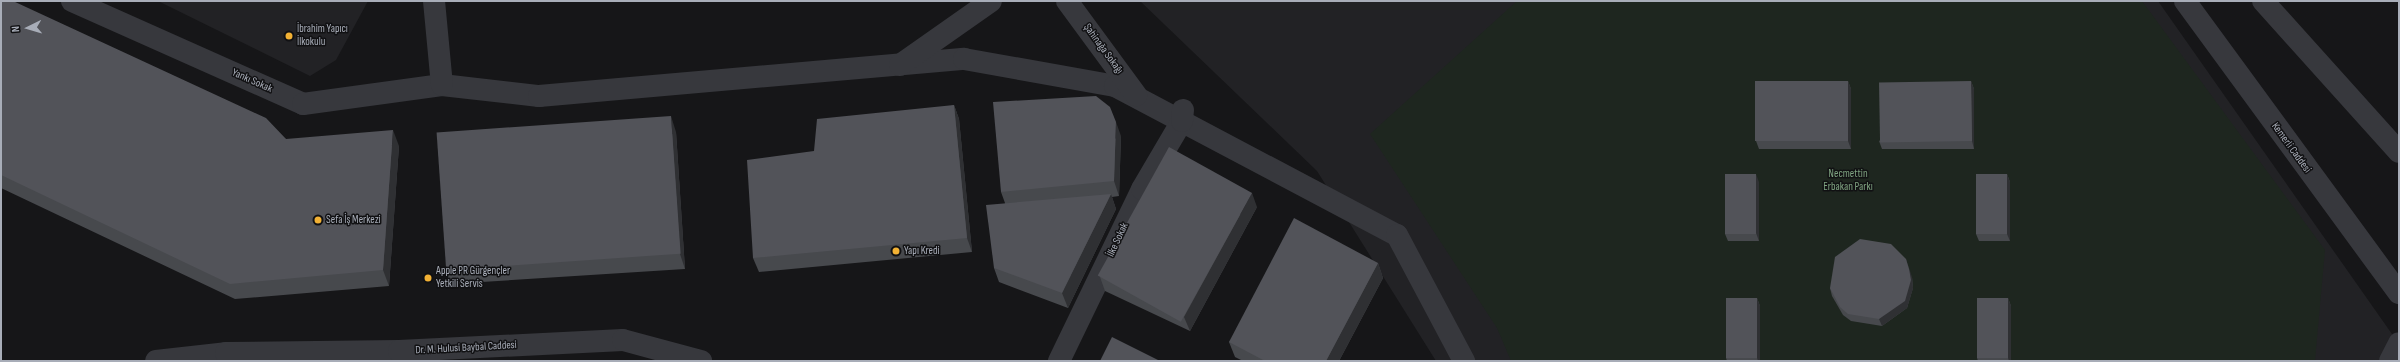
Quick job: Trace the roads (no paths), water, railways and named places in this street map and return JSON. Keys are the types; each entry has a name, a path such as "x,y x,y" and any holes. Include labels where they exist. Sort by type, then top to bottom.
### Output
{"street":[{"name":"Yankı Sokak","path":"72,1 303,104 442,85 539,96 964,59 1115,86 1138,98 1182,116 1397,235 1464,361"},
{"path":"434,1 442,85"},
{"path":"900,65 991,1"},
{"name":"Şahinağa Sokağı","path":"1067,1 1138,98"},
{"name":"Kemerli Caddesi","path":"2185,1 2399,293"},
{"path":"2263,1 2399,152"},
{"name":"İlke Sokak","path":"1058,361 1142,189 1182,116"},
{"name":"Dr. M. Hulusi Baybal Caddesi","path":"156,361 226,353 399,351 623,340 701,361"},
{"path":"2390,361 2399,343"}],"place":[{"name":"İbrahim Yapıcı İlkokulu","path":"289,36"},
{"name":"Sefa İş Merkezi","path":"318,220"},
{"name":"Yapı Kredi","path":"896,251"},
{"name":"Apple PR Gürgençler Yetkili Servis","path":"428,278"}],"park label":[{"name":"Necmettin Erbakan Parkı","path":"1848,181"}]}
